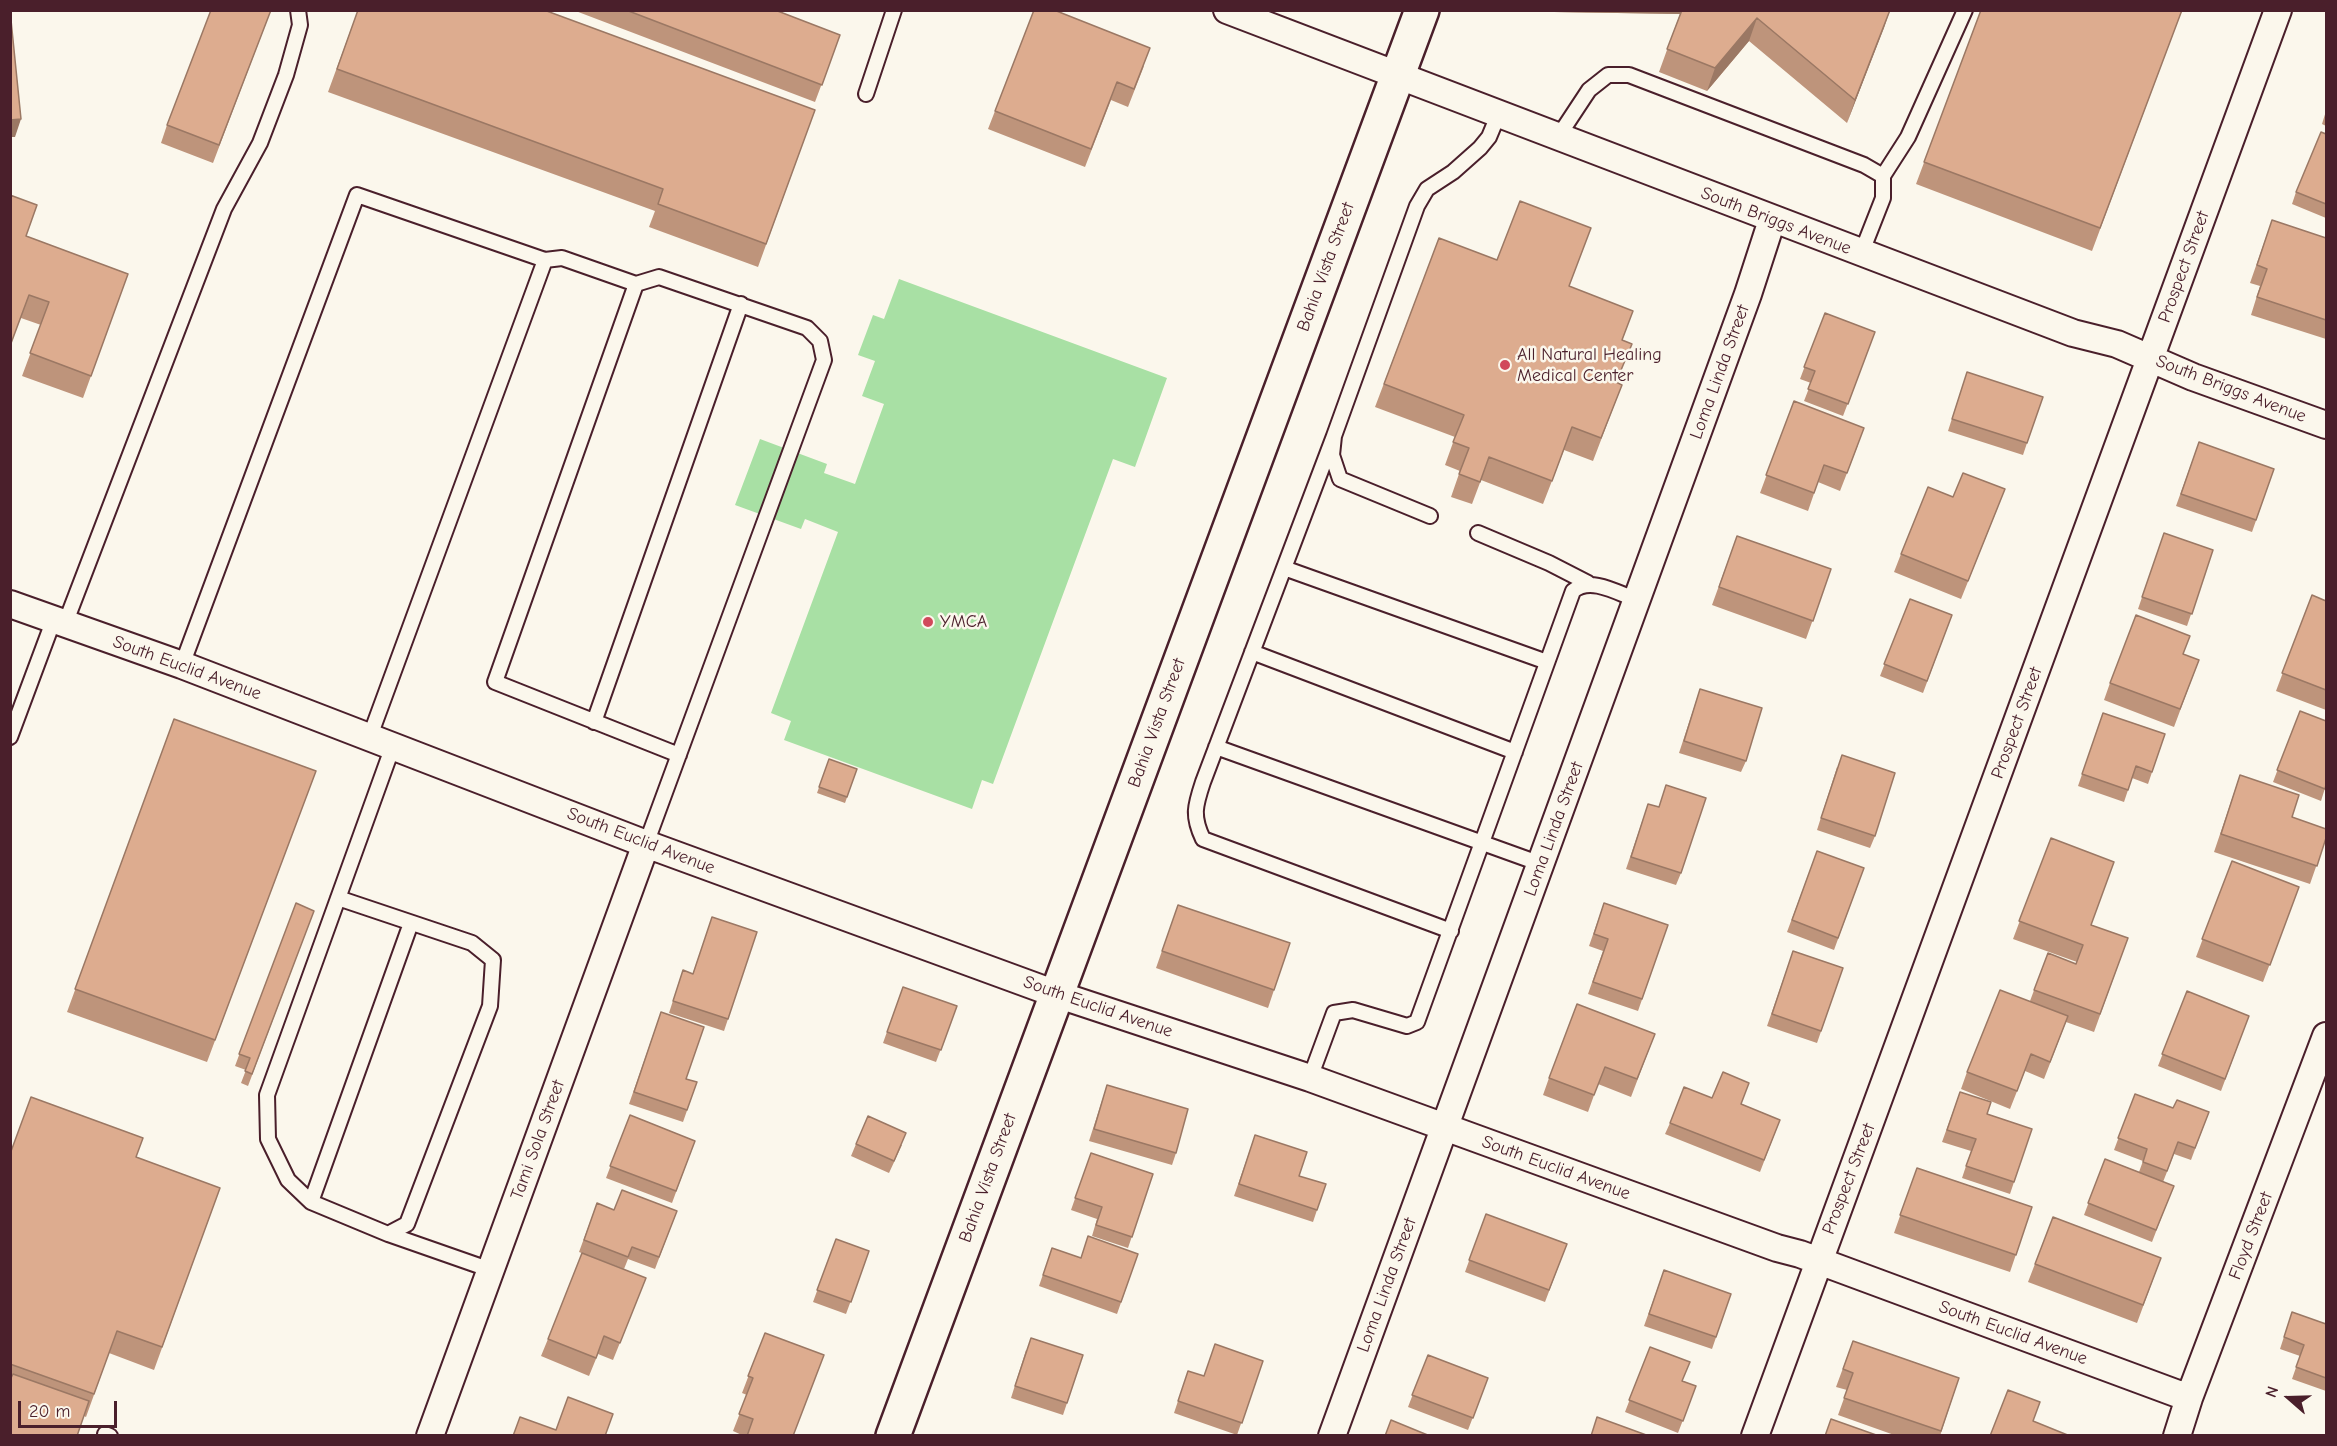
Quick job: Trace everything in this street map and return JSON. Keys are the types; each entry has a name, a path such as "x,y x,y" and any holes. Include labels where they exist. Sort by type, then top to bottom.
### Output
{"street":[{"name":"South Briggs Avenue","path":"1227,10 1861,254 2073,333 2118,344 2193,377 2326,425"},
{"name":"Bahia Vista Street","path":"893,1436 1422,10"},
{"name":"Prospect Street","path":"1755,1436 2278,10"},
{"name":"Loma Linda Street","path":"1332,1436 1748,294 1772,220"},
{"name":"South Euclid Avenue","path":"10,604 182,665 646,844 1056,994 1310,1078 1818,1261 2189,1398"},
{"name":"Tami Sola Street","path":"430,1436 646,844"},
{"name":"Floyd Street","path":"2177,1436 2189,1398 2326,1036"}],"lane":[{"path":"10,737 60,622 224,209 260,143 300,25 298,10"},
{"path":"866,94 894,10"},
{"path":"1861,254 1883,198 1882,176 1908,137 1965,10"},
{"path":"1558,137 1589,90 1608,75 1629,75 1864,165 1882,176"},
{"path":"1451,931 1203,839 1197,827 1194,809 1334,436 1417,206 1427,189 1453,172 1480,148 1489,137 1498,113"},
{"path":"182,665 357,195 545,260 562,258 636,284 659,277 807,328 820,341 824,360 646,844"},
{"path":"491,1270 388,1234 311,1202 288,1180 268,1139 267,1095 338,898 381,741 545,260"},
{"path":"636,284 495,682 679,755"},
{"path":"594,722 741,304"},
{"path":"1334,436 1332,455 1340,479 1430,516"},
{"path":"1478,533 1550,563 1588,583 1636,600"},
{"path":"1284,568 1547,662"},
{"path":"1310,1078 1334,1013 1353,1010 1407,1026 1417,1022 1573,591 1579,585 1588,583"},
{"path":"1252,652 1515,752"},
{"path":"1216,747 1541,864"},
{"path":"338,898 472,943 493,960 490,1006 407,1224 388,1234"},
{"path":"311,1202 411,922"}],"green space":[{"name":"YMCA","path":"899,279 1167,378 1135,467 1113,459 993,784 982,780 972,809 784,740 791,721 771,713 838,532 805,519 801,529 735,505 760,439 827,464 824,473 855,484 884,404 862,396 875,361 858,355 873,315 884,319"}],"building":[{"path":"10,10 21,119 10,120"},
{"path":"211,10 271,10 219,145 167,125"},
{"path":"358,10 544,10 815,110 766,244 658,204 663,189 337,69"},
{"path":"626,10 775,10 840,35 822,85"},
{"path":"1034,10 1054,10 1150,48 1134,89 1117,82 1091,149 995,111"},
{"path":"1682,10 1890,10 1855,100 1757,18 1715,68 1667,49"},
{"path":"1981,10 2182,10 2100,228 1924,162"},
{"path":"2321,132 2326,134 2326,204 2296,192"},
{"path":"10,195 37,205 26,236 128,274 91,376 30,353 49,302 29,295 10,346"},
{"name":"All Natural Healing Medical Center","path":"1520,201 1591,228 1569,286 1633,311 1622,340 1632,344 1616,382 1622,385 1601,438 1572,427 1552,481 1489,457 1480,482 1459,474 1469,448 1453,442 1464,415 1384,384 1439,238 1497,260"},
{"path":"2272,220 2326,238 2326,320 2257,297 2267,269 2257,265"},
{"path":"1825,313 1875,332 1848,404 1808,389 1815,371 1804,367"},
{"path":"1967,372 2043,397 2027,443 1952,419"},
{"path":"1794,401 1864,428 1847,473 1824,465 1814,493 1766,475"},
{"path":"2199,442 2274,469 2256,520 2181,494"},
{"path":"1963,473 2005,489 1968,581 1901,554 1928,487 1953,497"},
{"path":"2164,533 2213,550 2192,614 2142,597"},
{"path":"1737,536 1831,569 1813,621 1719,587"},
{"path":"2312,595 2326,601 2326,690 2282,673"},
{"path":"1910,599 1952,615 1927,681 1884,664"},
{"path":"2136,615 2190,636 2183,654 2199,660 2180,709 2110,683"},
{"path":"1700,689 1762,708 1746,761 1684,741"},
{"path":"2300,711 2326,721 2325,789 2277,770"},
{"path":"2103,713 2165,734 2152,772 2136,766 2128,790 2082,774"},
{"path":"174,719 316,771 215,1040 75,989"},
{"path":"1842,755 1895,773 1875,836 1821,818"},
{"path":"829,759 857,769 847,797 819,787"},
{"path":"2240,775 2299,795 2292,817 2326,829 2326,838 2317,866 2221,834"},
{"path":"1666,785 1706,798 1681,873 1631,857 1648,804 1659,807"},
{"path":"2051,838 2114,862 2091,925 2128,938 2100,1014 2034,990 2048,953 2076,964 2083,945 2019,921"},
{"path":"1817,851 1864,868 1838,938 1792,920"},
{"path":"2232,861 2299,887 2270,965 2202,939"},
{"path":"296,903 314,911 252,1074 245,1071 250,1058 239,1054"},
{"path":"1604,903 1668,925 1642,999 1593,982 1608,939 1594,934"},
{"path":"1178,905 1290,943 1274,990 1162,951"},
{"path":"712,917 757,932 728,1019 673,1001 683,970 693,974"},
{"path":"1793,951 1843,968 1821,1031 1772,1014"},
{"path":"903,987 957,1006 941,1050 887,1032"},
{"path":"2000,990 2068,1016 2050,1062 2031,1054 2017,1091 1967,1072"},
{"path":"2187,991 2249,1016 2225,1079 2162,1054"},
{"path":"1577,1004 1655,1034 1637,1079 1605,1067 1594,1095 1549,1078"},
{"path":"661,1012 704,1027 686,1079 697,1082 687,1110 634,1092"},
{"path":"1723,1072 1749,1083 1741,1104 1780,1120 1764,1160 1670,1123 1684,1087 1712,1098"},
{"path":"1107,1085 1188,1109 1176,1153 1094,1129"},
{"path":"1960,1092 1991,1102 1987,1114 2032,1129 2014,1182 1966,1166 1976,1139 1947,1130"},
{"path":"2135,1094 2173,1108 2177,1100 2209,1112 2195,1148 2178,1142 2167,1171 2143,1162 2147,1149 2118,1138"},
{"path":"31,1097 143,1138 136,1157 220,1188 162,1347 117,1331 94,1394 10,1364 10,1154"},
{"path":"630,1115 695,1141 676,1191 610,1166"},
{"path":"868,1116 906,1133 894,1161 856,1144"},
{"path":"1255,1135 1307,1152 1299,1176 1326,1184 1317,1210 1239,1184"},
{"path":"1091,1153 1153,1174 1132,1237 1096,1225 1102,1207 1075,1198"},
{"path":"2105,1159 2174,1186 2156,1230 2088,1203"},
{"path":"1917,1168 2032,1207 2016,1255 1900,1215"},
{"path":"622,1190 677,1211 659,1257 632,1247 628,1257 584,1240 597,1203 614,1210"},
{"path":"1486,1214 1567,1244 1549,1290 1469,1260"},
{"path":"2053,1217 2161,1258 2143,1305 2035,1264"},
{"path":"1088,1236 1138,1254 1121,1302 1043,1275 1052,1248 1081,1258"},
{"path":"836,1239 869,1251 851,1302 817,1290"},
{"path":"582,1253 646,1278 620,1343 604,1336 596,1358 548,1339"},
{"path":"1664,1270 1731,1294 1716,1337 1649,1314"},
{"path":"2292,1312 2326,1324 2326,1378 2296,1367 2304,1345 2284,1337"},
{"path":"765,1333 824,1355 793,1436 747,1436 753,1419 739,1414 753,1378 748,1376"},
{"path":"1031,1338 1083,1355 1067,1403 1015,1386"},
{"path":"1853,1341 1959,1378 1941,1431 1844,1398 1853,1373 1843,1369"},
{"path":"1215,1344 1263,1361 1242,1423 1178,1401 1188,1371 1204,1376"},
{"path":"1650,1347 1690,1362 1682,1381 1696,1386 1683,1421 1629,1400"},
{"path":"1428,1355 1488,1378 1473,1418 1412,1395"},
{"path":"13,1374 89,1401 77,1436 16,1436 10,1434 10,1380"},
{"path":"2008,1390 2040,1402 2033,1421 2070,1436 1990,1436"},
{"path":"568,1397 613,1414 605,1436 513,1436 520,1417 556,1430"},
{"path":"1597,1417 1649,1436 1591,1436"},
{"path":"1831,1419 1879,1436 1825,1436"},
{"path":"1391,1420 1430,1436 1385,1436"}],"place":[{"name":"All Natural Healing Medical Center","path":"1505,365"},
{"name":"YMCA","path":"928,622"}]}
